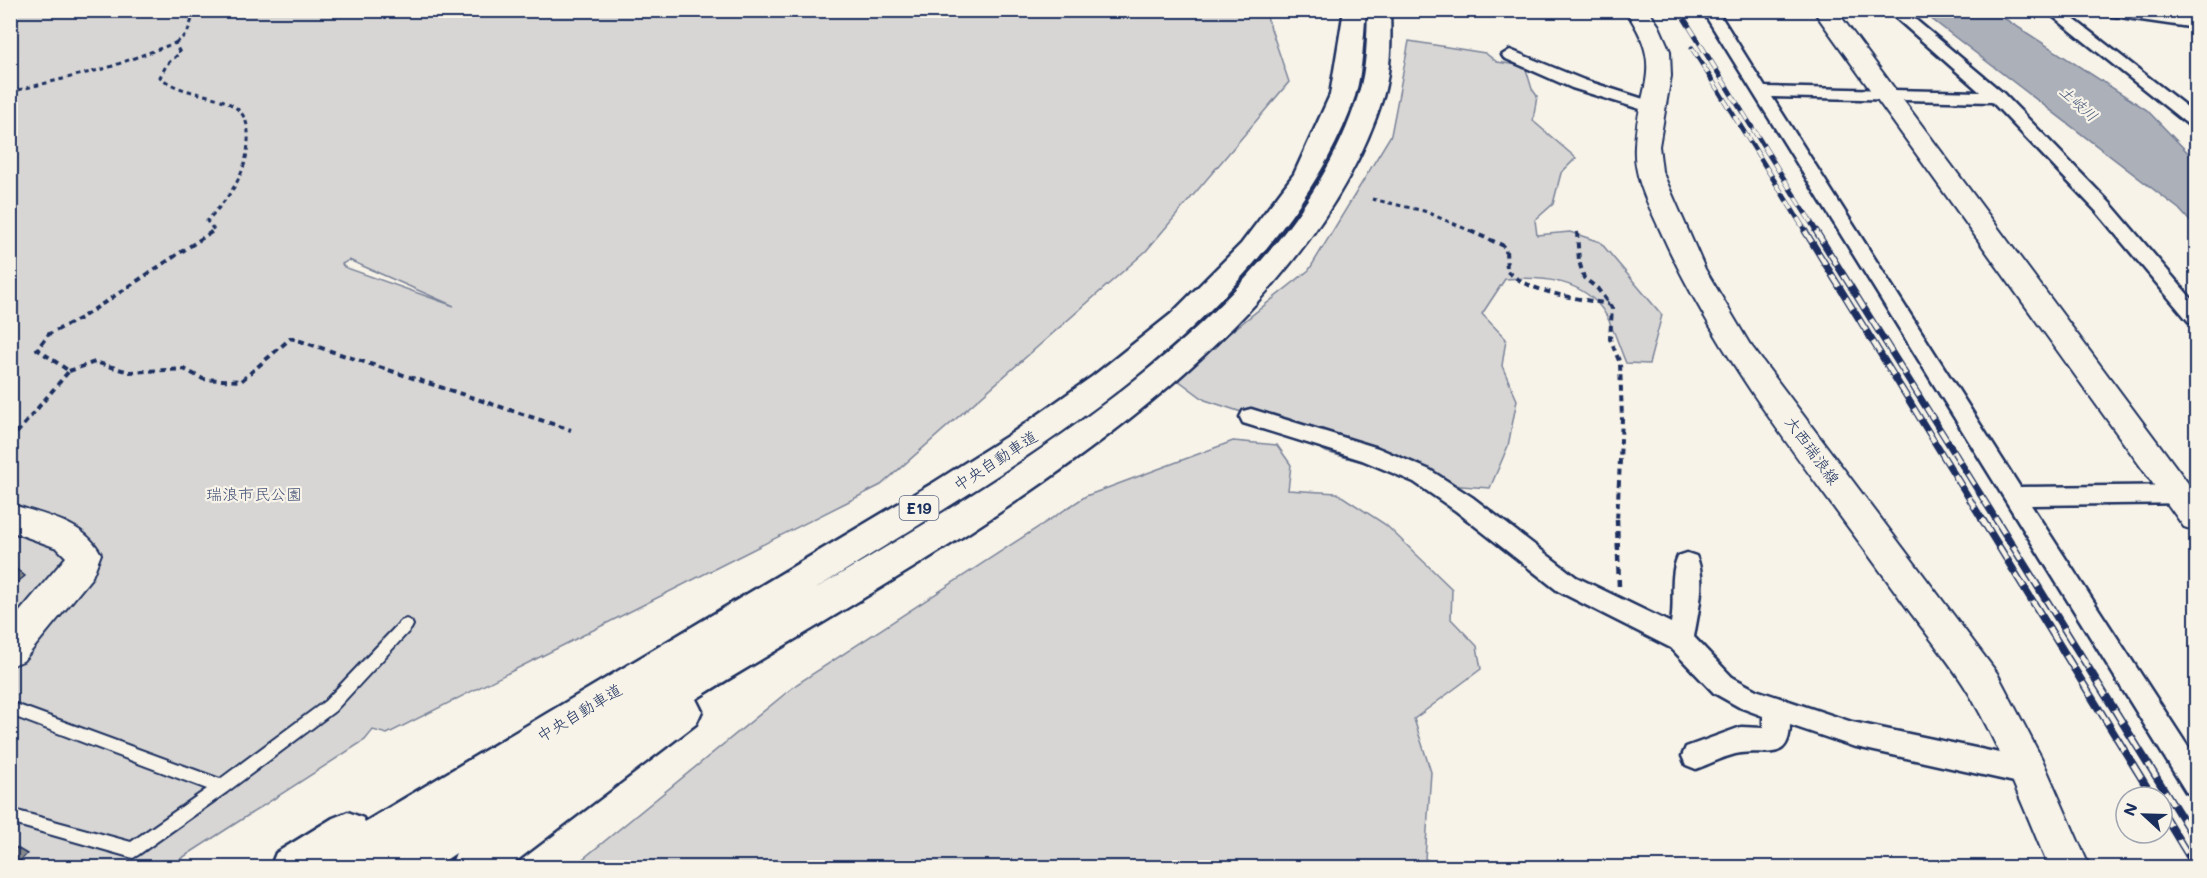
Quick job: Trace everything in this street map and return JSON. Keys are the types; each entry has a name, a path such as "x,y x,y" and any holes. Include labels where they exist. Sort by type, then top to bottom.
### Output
{"highway":[{"name":"中央自動車道","path":"330,867 446,794 781,592 1029,438 1091,395 1200,303 1278,217 1312,166 1335,119 1350,68 1355,10"},
{"name":"中央自動車道","path":"396,867 642,711 982,505 1113,413 1184,357 1228,316 1282,257 1302,232 1339,172 1358,134 1371,97 1377,62 1379,10"},
{"path":"471,867 655,729 850,601 982,505"},
{"path":"291,867 490,745 699,626 781,592"}],"main road":[{"name":"大西瑞浪線","path":"1636,10 1648,26 1659,51 1647,146 1649,171 1663,209 1713,308 1739,350 1978,676 2028,772 2070,867"},
{"path":"1824,10 2187,494 2196,518"},
{"path":"10,517 69,538 84,554 80,567 10,650"}],"street":[{"path":"1709,10 2013,496 2196,783"},
{"path":"1894,10 1997,97 2103,207 2196,318"},
{"path":"2052,10 2196,122"},
{"path":"2106,10 2196,23"},
{"path":"1510,55 1578,84 1653,108"},
{"path":"1760,92 1997,97"},
{"path":"1251,417 1379,457 1422,476 1464,504 1557,577 1680,640 1723,685 1748,699 1852,734 2028,772"},
{"path":"2013,496 2187,494"},
{"path":"1680,640 1688,607 1687,563"},
{"path":"1696,756 1741,740 1771,741 1776,735 1778,710"}],"lane":[{"path":"10,816 133,850 222,788 330,706 406,625"},
{"path":"10,708 222,788"}],"path":[{"path":"10,92 107,68 175,43 187,34 195,10"},
{"path":"69,371 37,349 49,334 81,318 214,230 207,221 230,197 243,176 248,156 248,123 237,109 214,97 165,84 160,77 167,64 180,53 175,43"},
{"path":"1372,199 1424,211 1502,245 1506,250 1505,266 1509,273 1540,287 1609,304"},
{"path":"1577,232 1579,261 1584,278 1598,288 1612,308 1610,339 1620,363 1621,466 1616,531 1620,610"},
{"path":"10,441 69,371 95,362 129,372 184,369 202,378 241,381 291,338 571,430"}],"green space":[{"name":"瑞浪市民公園","path":"10,11 1265,11 1289,82 1146,251 881,485 387,734 373,730 365,740 168,867 11,867","holes":["349,260 454,306 344,267 342,264"]},
{"path":"1409,41 1485,53 1497,62 1525,66 1532,89 1537,96 1533,121 1576,158 1561,173 1553,204 1535,220 1537,235 1570,232 1600,242 1662,315 1649,364 1626,363 1606,315 1587,294 1562,282 1533,278 1505,279 1482,314 1506,339 1502,366 1517,400 1508,446 1490,488 1446,485 1326,452 1287,427 1205,400 1174,377 1309,270 1391,135"},
{"path":"1233,441 1277,445 1291,465 1288,490 1337,493 1386,525 1452,589 1451,619 1477,646 1481,669 1414,719 1431,772 1425,859 1448,867 573,867 797,684 1086,496"}],"water":[{"name":"土岐川","path":"1921,11 1993,11 2147,110 2196,161 2196,228 2179,209"}],"railway":[{"path":"1679,10 1817,232"},
{"path":"1692,48 1806,232"},
{"path":"1805,231 1983,521"},
{"path":"1816,231 1997,521"},
{"path":"1982,519 2146,785"},
{"path":"1996,519 2196,841"},
{"path":"2174,832 2196,868"}]}
